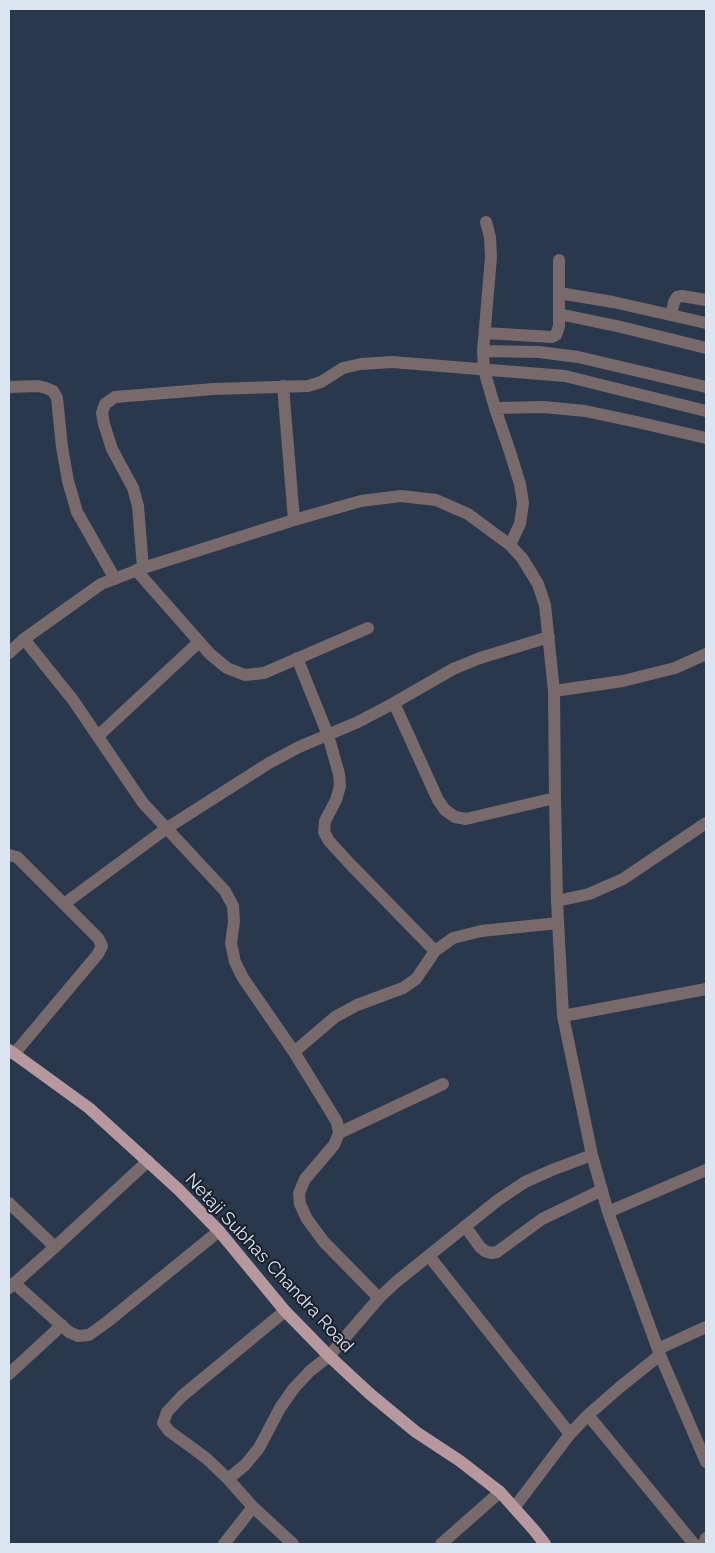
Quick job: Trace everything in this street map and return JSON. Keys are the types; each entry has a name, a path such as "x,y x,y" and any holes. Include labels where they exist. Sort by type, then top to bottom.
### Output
{"main road":[{"name":"Netaji Subhas Chandra Road","path":"12,1052 89,1108 148,1161 219,1231 285,1310 329,1356 408,1426 460,1461 500,1492 545,1544"}],"street":[{"path":"486,222 490,237 491,256 483,351 484,370 520,484 523,503 520,524 510,545"},
{"path":"485,333 552,337 558,332 559,260"},
{"path":"559,293 613,302 706,323"},
{"path":"671,315 677,297 682,296 706,300"},
{"path":"559,314 706,348"},
{"path":"483,351 539,352 578,357 706,387"},
{"path":"368,628 264,673 245,676 227,668 210,654 139,569 138,506 133,488 112,449 102,413 105,404 115,397 155,393 308,386 321,382 343,368 361,364 392,362 565,376 706,411"},
{"path":"9,387 38,386 53,391 57,398 65,464 77,512 115,579"},
{"path":"283,386 294,520"},
{"path":"495,408 544,407 585,411 706,438"},
{"path":"9,653 24,639 102,584 139,569 360,501 401,496 436,500 468,514 510,545 522,558 538,584 545,605 554,691 557,901 563,1016 592,1155 608,1212 659,1352 706,1462"},
{"path":"64,904 167,828 268,763 299,746 328,735 394,703 453,669 480,658 549,636"},
{"path":"24,639 73,700 143,803 225,891 233,906 232,943 235,962 243,978 294,1052 337,1122 339,1133 334,1145 305,1179 299,1193 300,1204 307,1219 324,1242 379,1298"},
{"path":"98,736 199,642"},
{"path":"554,691 623,681 675,668 706,654"},
{"path":"297,658 328,735 339,774 340,786 336,800 325,822 324,832 329,841 351,865 435,951"},
{"path":"394,703 438,800 445,810 455,817 466,819 555,798"},
{"path":"557,901 589,894 623,879 706,824"},
{"path":"9,855 18,857 98,938 102,946 98,954 12,1052"},
{"path":"294,1052 335,1017 356,1005 402,988 416,978 435,951 453,938 481,931 558,923"},
{"path":"563,1016 706,989"},
{"path":"339,1133 443,1084"},
{"path":"228,1479 245,1465 259,1448 280,1408 294,1388 310,1371 329,1356 379,1298 396,1282 498,1200 525,1182 592,1155"},
{"path":"148,1161 56,1247 11,1285 70,1332 78,1336 89,1335 219,1231"},
{"path":"608,1212 706,1170"},
{"path":"465,1226 485,1251 497,1252 516,1236 542,1219 602,1190"},
{"path":"9,1203 56,1247"},
{"path":"429,1256 570,1434"},
{"path":"285,1310 182,1396 166,1412 163,1423 169,1431 206,1458 253,1507 293,1544"},
{"path":"9,1374 62,1325"},
{"path":"514,1508 570,1434 588,1415 659,1352 706,1327"},
{"path":"588,1415 694,1544"},
{"path":"441,1544 500,1492"},
{"path":"224,1544 253,1507"},
{"path":"704,1544 706,1538"}]}
